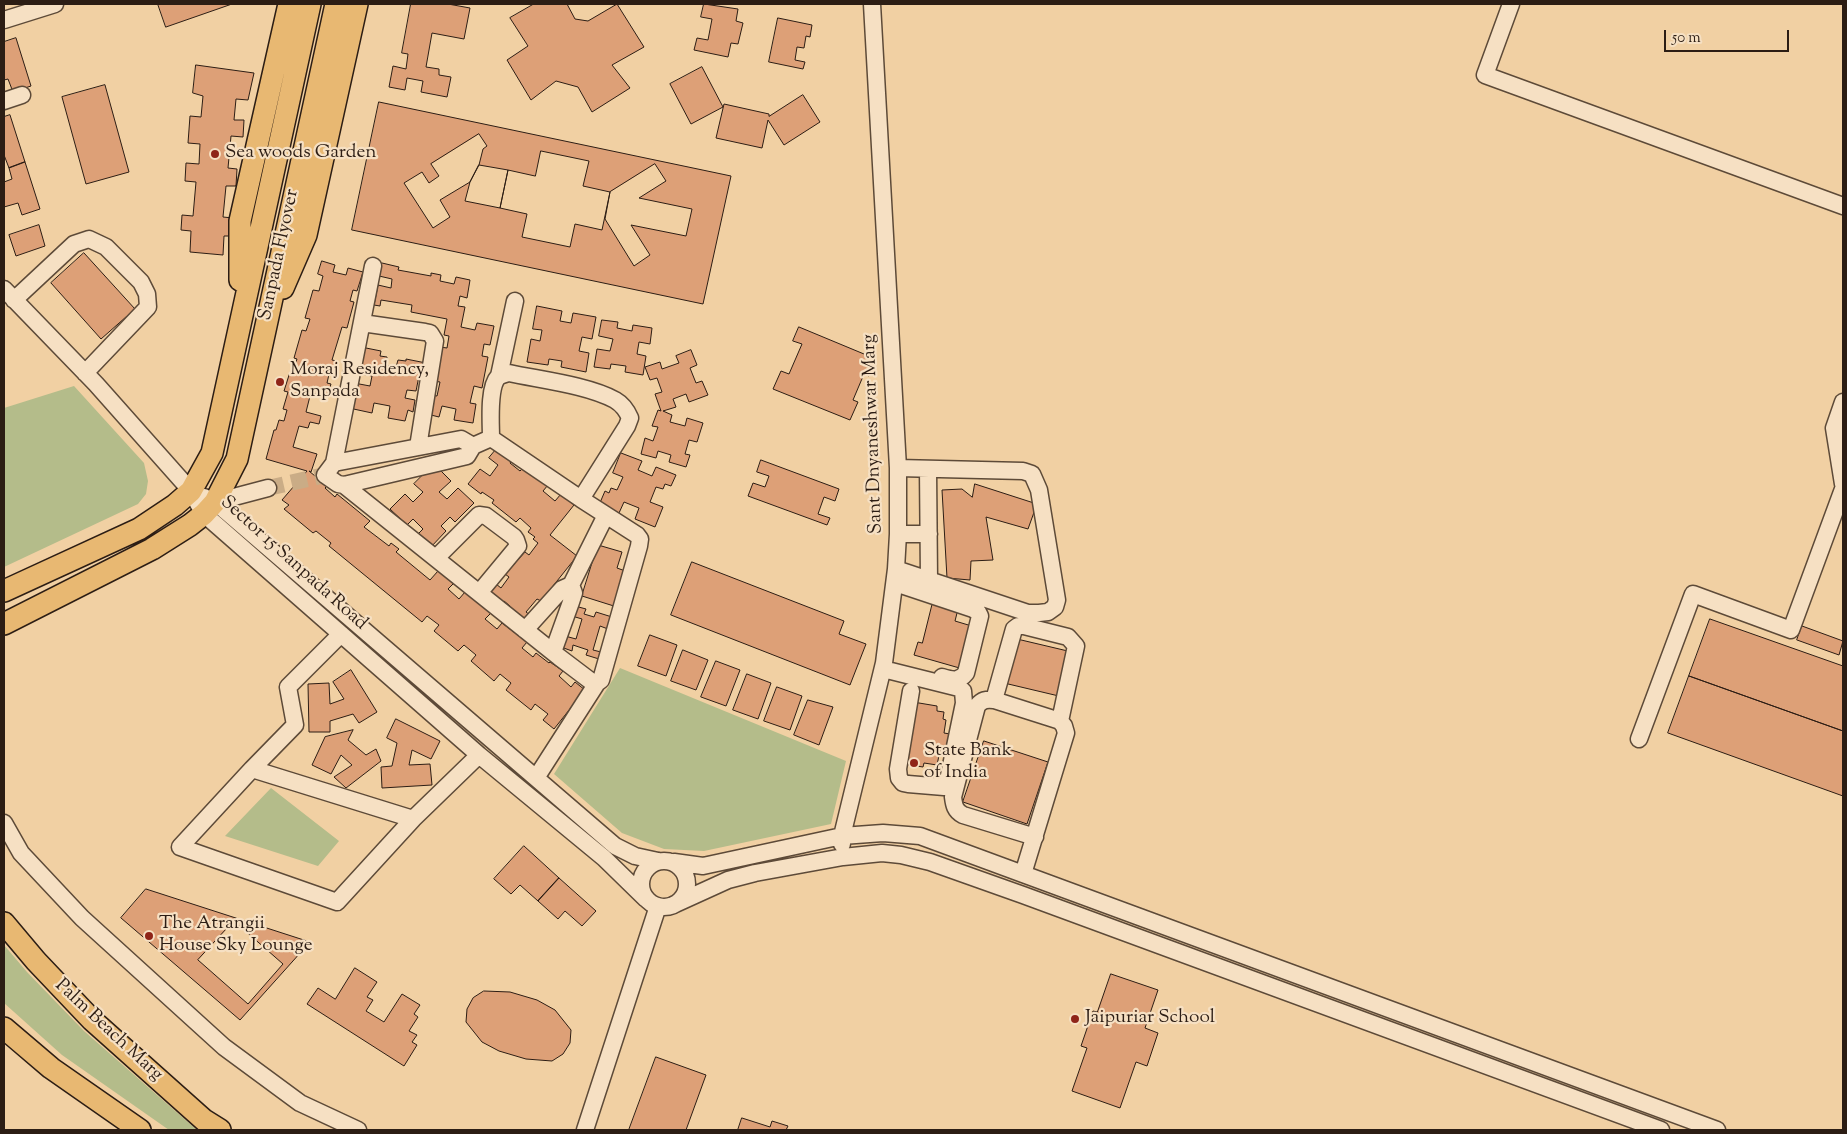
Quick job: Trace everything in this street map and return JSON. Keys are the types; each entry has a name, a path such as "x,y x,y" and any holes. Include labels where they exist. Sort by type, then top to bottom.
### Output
{"main road":[{"path":"4,592 139,528 176,505 191,491 212,453 240,325 240,221 289,4"},
{"name":"Sanpada Flyover","path":"240,325 310,4"},
{"name":"Sanpada Flyover","path":"264,331 336,4"},
{"path":"4,624 152,549 209,508 236,459 264,331 306,235 357,4"},
{"name":"Palm Beach Marg","path":"4,923 36,961 92,1020 204,1120 220,1130"},
{"path":"4,1028 51,1068 140,1130"}],"street":[{"path":"4,20 55,4"},
{"name":"Sant Dnyaneshwar Marg","path":"843,856 842,836 883,666 895,576 898,534 898,468 872,4"},
{"path":"1511,4 1485,75 1843,206"},
{"path":"4,101 22,95"},
{"path":"85,373 148,307 147,294 141,282 106,248 89,239 74,244 9,295 85,373 191,491"},
{"path":"373,266 334,463 325,475 338,484 344,485 467,456 473,446 491,438"},
{"path":"491,438 492,392 499,376 515,301"},
{"path":"362,322 425,332 430,334 435,341 418,447"},
{"path":"499,376 509,373 586,389 617,400 627,410 630,418 628,426 581,500"},
{"path":"1843,402 1834,428 1843,484"},
{"path":"334,463 461,438 473,446"},
{"path":"491,438 581,500 637,535 640,539 601,680 597,683 536,778"},
{"path":"895,576 929,580 1028,613 1039,614 1048,612 1055,607 1057,600 1038,490 1032,474 1023,471 898,468"},
{"path":"928,469 929,580"},
{"path":"344,485 553,652 592,682 597,683"},
{"path":"209,508 268,488"},
{"path":"1639,739 1693,594 1791,630 1843,489"},
{"name":"Sector 15 Sanpada Road","path":"191,491 340,634 479,755 659,903"},
{"name":"Sector 15 Sanpada Road","path":"209,508 536,778 615,846 635,856 703,866 842,836 883,833 920,836 1717,1130"},
{"path":"436,558 479,515 486,516 514,537 518,546 479,593"},
{"path":"525,630 562,589 571,585 606,516"},
{"path":"898,534 929,534"},
{"path":"883,666 954,680 962,678 966,673 980,622 978,612 973,609 895,576"},
{"path":"553,652 574,593 571,585"},
{"path":"994,700 1014,629 1018,626 1024,626 1068,637 1076,646 1060,722"},
{"path":"340,634 288,687 295,725 180,847 338,902 413,819 479,755"},
{"path":"883,666 962,690 964,703 947,785 944,787 902,783 899,778 898,769 911,691"},
{"path":"1023,874 1066,733 1064,726 1060,722 994,700 981,701 977,706 953,797 954,805 957,812 963,815 1034,837"},
{"path":"252,769 413,819"},
{"path":"4,823 21,853 82,918 224,1047 300,1102 358,1130"},
{"path":"659,903 755,873 843,856 882,853 901,855 930,862 1023,895 1660,1130 1666,1112"},
{"path":"666,862 680,866 684,873 687,887 684,894 659,903 642,892 641,876 645,869 666,862"},
{"path":"585,1130 659,903"}],"green space":[{"path":"74,386 144,463 148,481 146,494 138,504 4,567 4,408"},
{"path":"620,668 846,761 831,824 704,851 664,849 622,833 554,774"},
{"path":"271,788 339,841 318,866 225,836"},
{"path":"4,945 27,972 84,1031 197,1130 169,1130 62,1055 4,1003"}],"building":[{"path":"158,4 232,4 166,27"},
{"path":"411,4 448,4 470,8 464,39 432,33 426,67 439,69 439,75 451,77 447,97 421,92 423,81 407,78 405,90 389,87 393,66 406,69 408,54 402,53"},
{"path":"534,4 567,4 575,19 588,21 617,4 644,47 612,65 630,88 592,112 578,87 556,81 531,100 507,60 528,46 510,18"},
{"path":"704,4 738,9 736,21 743,23 738,44 731,43 728,57 694,50 697,38 708,40 712,19 701,17"},
{"path":"778,18 812,25 810,37 806,36 804,48 797,47 795,60 805,62 803,69 769,62"},
{"path":"16,38 31,86 13,92 8,79 4,80 4,42"},
{"name":"Sea woods Garden","path":"196,65 254,73 248,100 236,99 234,120 244,120 243,137 231,136 228,168 237,169 236,186 226,186 223,217 233,218 232,236 224,236 223,255 190,252 191,231 181,230 182,215 193,216 196,182 185,181 186,163 199,164 200,144 188,143 190,116 201,117 203,96 193,93"},
{"path":"702,67 723,107 691,124 670,84"},
{"path":"105,85 129,172 86,184 62,97"},
{"path":"803,95 820,122 784,145 768,120 762,148 716,138 724,104 769,114 769,116"},
{"path":"379,102 731,176 703,304 352,230"},
{"path":"10,115 25,162 9,168 4,155 4,117"},
{"path":"479,134 487,146 483,149 479,165 470,182 440,200 450,217 433,228 404,183 422,172 429,183 439,176 431,164"},
{"path":"541,151 589,161 583,186 610,192 602,230 575,224 570,247 522,237 527,214 500,208 508,170 535,176"},
{"path":"25,162 40,209 22,215 18,203 4,207 4,182 12,179 9,168"},
{"path":"655,164 666,181 639,198 692,209 686,236 631,225 650,255 634,266 605,219 610,192"},
{"path":"479,165 508,170 500,208 465,201 470,182"},
{"path":"39,225 45,246 16,256 9,235"},
{"path":"84,253 135,309 101,339 51,283"},
{"path":"322,261 335,265 333,272 346,275 348,268 363,272 357,291 353,290 350,301 354,302 347,328 342,327 332,360 337,361 334,371 330,370 327,383 331,384 327,397 311,392 306,412 321,416 319,424 310,422 308,428 299,426 293,447 317,454 311,472 309,471 327,486 325,488 335,497 337,494 370,521 364,527 389,546 391,543 399,549 396,552 430,580 438,571 454,583 448,589 459,599 465,592 491,613 485,619 497,629 502,623 527,642 522,648 533,657 536,653 563,671 559,676 571,687 575,682 585,690 554,729 543,720 548,714 535,704 531,710 506,690 511,683 500,674 494,681 471,661 476,655 464,645 458,651 434,631 439,625 427,616 422,622 329,546 331,543 316,531 313,533 284,509 289,505 282,500 307,471 266,459 274,430 276,430 279,420 284,421 287,410 283,409 288,392 284,391 290,372 292,373 297,359 294,358 302,330 306,331 310,319 305,318 313,290 319,291 323,276 318,274"},
{"path":"382,263 399,267 398,270 431,276 431,273 441,275 440,281 454,284 456,277 470,280 467,298 460,296 458,306 465,307 461,327 475,330 477,323 494,326 490,345 484,344 482,356 488,357 482,388 474,386 470,403 476,404 473,423 454,420 456,409 442,406 439,417 427,414 430,395 437,396 440,382 433,381 440,347 447,348 449,336 444,335 447,319 411,312 412,305 381,300 380,306 374,305 378,285 391,288 392,279 379,276"},
{"path":"537,306 562,311 560,321 571,323 573,313 596,317 592,339 582,337 579,351 589,353 586,372 561,367 562,361 549,359 548,365 527,362 531,339 540,341 542,330 533,329"},
{"path":"602,320 618,322 617,328 632,331 633,325 652,328 650,344 639,342 637,354 646,356 643,375 625,372 626,366 611,364 610,369 594,367 597,349 610,351 613,339 599,336"},
{"path":"799,327 876,359 869,376 864,374 853,400 858,402 850,420 773,389 781,371 789,374 802,344 793,341"},
{"path":"361,347 381,351 380,356 387,357 386,365 396,367 398,360 406,361 406,359 426,363 424,377 419,376 416,391 407,390 405,398 415,400 413,412 408,410 405,421 388,418 390,406 374,403 372,413 349,408 354,383 370,386 372,376 356,373"},
{"path":"691,350 697,365 690,368 696,383 702,381 708,395 689,402 686,394 673,399 676,407 663,411 672,415 670,422 685,426 687,418 703,423 697,442 689,440 685,454 690,455 686,467 669,462 671,455 658,451 656,458 641,454 645,438 653,441 658,427 652,426 658,410 661,411 655,394 662,392 657,378 650,380 645,367 660,362 662,369 679,363 676,356"},
{"path":"499,446 514,457 510,463 520,471 525,466 548,485 543,491 555,501 561,494 574,505 550,535 577,556 541,601 537,599 526,612 530,615 521,625 505,612 510,606 504,601 499,607 487,597 496,584 501,588 509,577 505,574 525,552 529,555 538,543 533,539 535,537 528,532 531,528 520,518 516,522 492,503 494,500 482,492 481,494 468,484 480,469 490,476 498,465 489,458"},
{"path":"621,453 642,461 638,470 652,476 656,467 676,475 671,486 665,484 663,489 656,487 650,502 663,507 655,527 635,519 639,508 624,502 619,513 599,505 605,491 609,493 611,488 617,490 623,477 613,473"},
{"path":"761,460 839,489 835,501 824,497 818,514 830,518 827,525 748,496 753,483 765,487 769,476 757,472"},
{"path":"434,464 451,481 439,492 447,499 458,488 474,503 455,522 450,517 441,526 446,531 430,548 417,535 423,529 413,519 407,525 390,509 405,494 413,502 423,492 414,484"},
{"path":"975,484 1037,504 1028,529 986,517 993,560 971,561 970,580 947,578 942,490 962,489 972,497"},
{"path":"598,545 622,552 617,568 628,572 617,607 582,596"},
{"path":"692,562 844,621 839,634 866,644 850,685 671,615"},
{"path":"933,602 958,609 955,621 975,627 963,669 914,655 918,642 922,643"},
{"path":"575,606 586,609 584,614 594,617 596,612 612,617 608,629 600,626 593,650 601,652 599,659 586,655 588,650 573,645 572,651 561,647 565,636 576,639 582,619 572,616"},
{"path":"1710,619 1843,666 1843,731 1689,676"},
{"path":"1802,626 1843,641 1839,655 1797,640"},
{"path":"650,635 677,645 666,676 638,666"},
{"path":"1017,639 1072,652 1063,697 1004,683"},
{"path":"683,650 708,660 696,690 671,681"},
{"path":"716,661 740,670 726,706 701,697"},
{"path":"351,670 377,712 359,723 353,714 330,721 330,732 309,732 308,684 329,683 330,704 344,699 333,682"},
{"path":"747,674 771,683 758,719 733,710"},
{"path":"1689,676 1843,731 1843,796 1668,733"},
{"path":"777,687 802,696 790,730 764,721"},
{"path":"808,700 833,707 819,745 794,735"},
{"path":"913,702 937,706 937,711 944,712 943,719 946,720 944,733 950,734 948,747 941,746 937,765 924,763 923,767 904,764"},
{"path":"396,719 440,741 431,759 412,750 409,765 430,764 432,785 382,788 381,767 392,766 397,743 387,738"},
{"path":"353,730 348,740 366,755 376,749 381,761 346,788 334,777 352,765 341,755 331,774 312,765 325,737"},
{"path":"984,741 1048,762 1027,824 963,802"},
{"path":"524,846 559,878 538,901 520,885 511,894 494,879"},
{"path":"559,878 596,911 582,926 565,911 558,919 538,901"},
{"path":"146,889 310,942 240,1020 121,918"},
{"path":"234,921 283,964 248,1004 198,960"},
{"path":"355,968 377,982 367,997 373,1000 366,1011 384,1022 402,994 420,1005 414,1014 418,1017 409,1031 417,1035 412,1042 417,1045 404,1066 307,1004 318,988 335,999"},
{"path":"1111,974 1158,990 1145,1028 1158,1033 1147,1066 1136,1062 1120,1108 1072,1091 1087,1048 1081,1046 1093,1011 1097,1012"},
{"path":"484,991 510,992 537,1000 555,1010 571,1030 570,1043 563,1054 552,1061 526,1059 499,1051 482,1042 466,1022 467,1009 473,998"},
{"path":"656,1057 706,1075 686,1130 629,1130"},
{"path":"742,1118 770,1127 772,1121 788,1126 786,1130 738,1130"}],"tunnel":[{"path":"268,488 325,475"}],"place":[{"name":"Sea woods Garden","path":"215,154"},
{"name":"Moraj Residency, Sanpada","path":"280,382"},
{"name":"State Bank of India","path":"914,763"},
{"name":"The Atrangii House Sky Lounge","path":"149,936"},
{"name":"Jaipuriar School","path":"1075,1019"}]}
